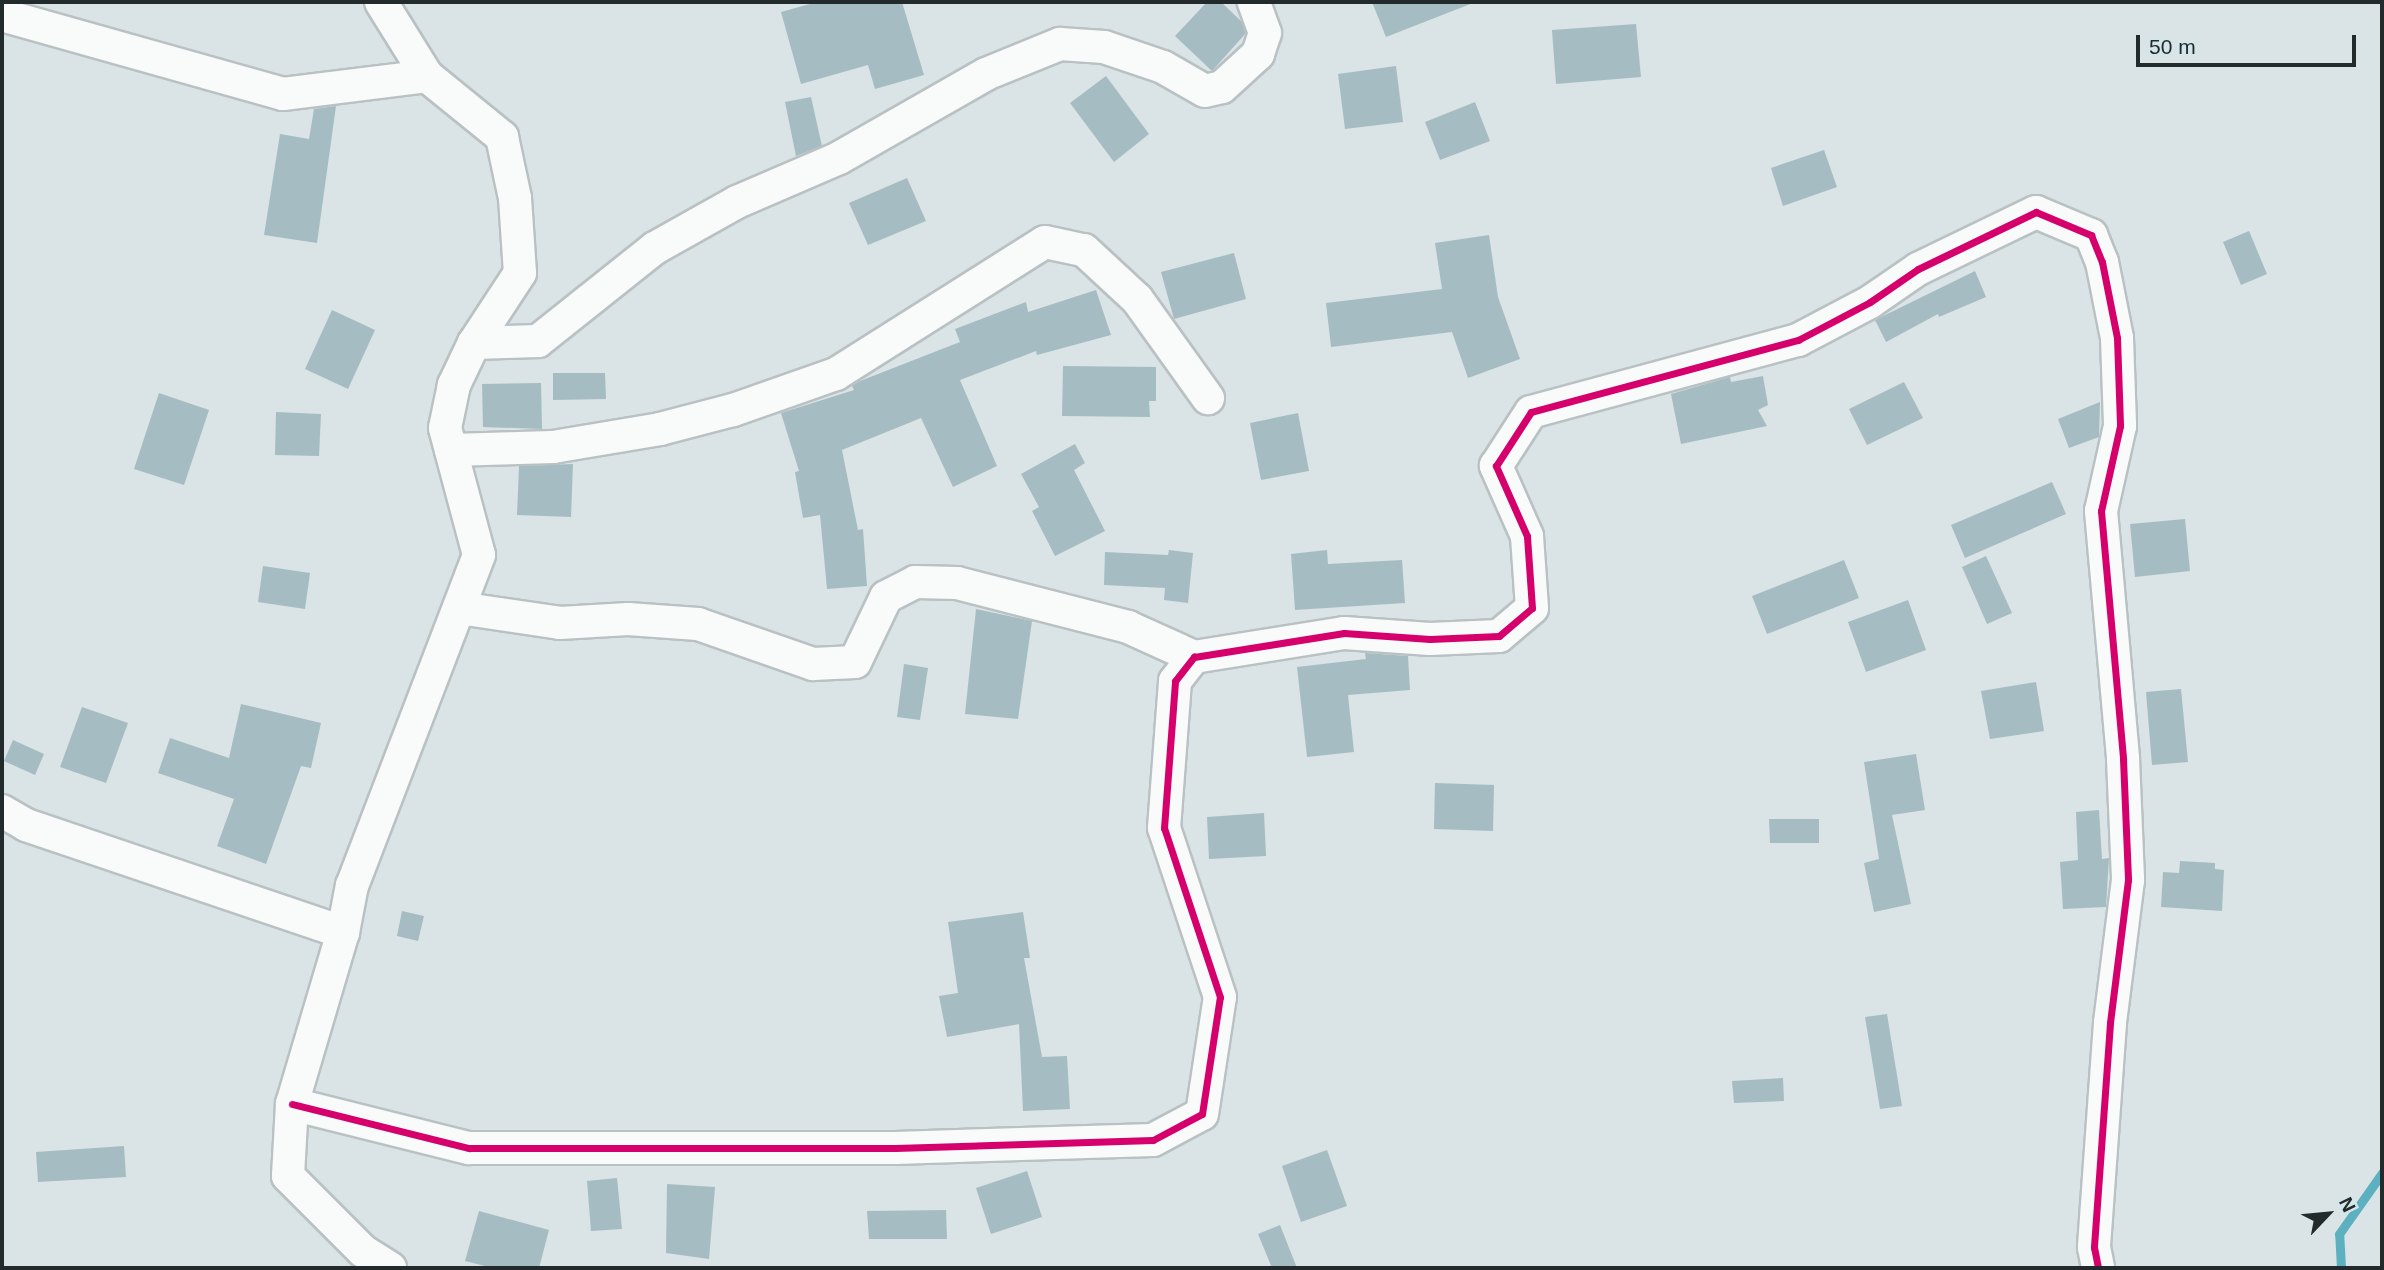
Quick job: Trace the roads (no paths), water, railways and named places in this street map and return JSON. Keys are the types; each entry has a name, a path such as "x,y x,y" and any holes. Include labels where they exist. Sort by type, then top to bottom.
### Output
{"street":[{"path":"381,2 427,75 502,137 515,198 520,273 474,343 454,385 445,428 479,555 352,885 343,932 292,1104 288,1176 362,1251 390,1268"},
{"path":"474,343 538,341 655,248 737,202 839,158 986,74 1059,44 1104,47 1163,67 1205,91 1222,87 1258,54 1265,33 1254,2"},
{"path":"2,15 283,94 427,75"},
{"path":"459,608 560,623 628,619 698,624 813,664 855,662 887,597 915,582 957,583 1128,627 1194,657 1344,633 1430,639 1499,636 1532,608 1527,536 1496,466 1531,412 1798,340 1870,302 1918,269 2036,212 2091,235 2102,262 2117,338 2120,426 2101,512 2123,759 2128,880 2110,1023 2094,1247 2098,1268"},
{"path":"451,450 553,447 660,429 733,410 823,379 895,339 954,295 1045,242 1084,250 1137,299 1208,398"},
{"path":"292,1104 470,1148 895,1148 1153,1140 1202,1115 1220,997 1164,828 1175,681 1194,657"},
{"path":"2,811 26,825 343,932"}],"waterway":[{"path":"2341,1268 2339,1234 2382,1173"}]}
